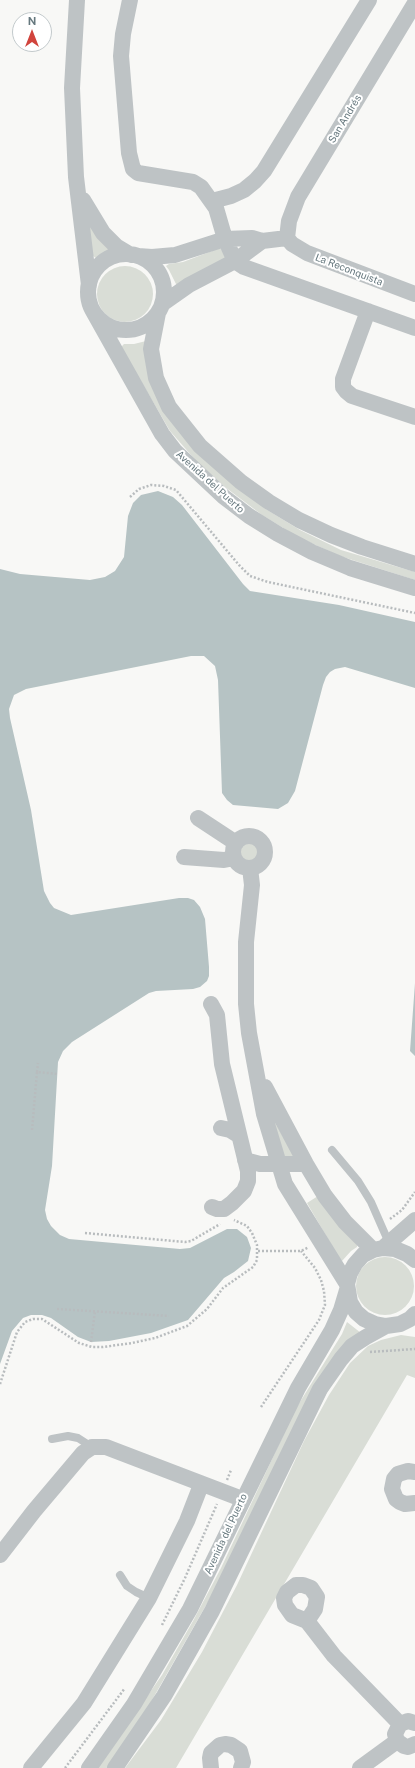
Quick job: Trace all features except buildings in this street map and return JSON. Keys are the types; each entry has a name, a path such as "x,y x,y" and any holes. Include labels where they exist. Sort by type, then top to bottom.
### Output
{"street":[{"path":"77,0 72,88 76,177 89,285 89,301 93,311 100,320 109,326 130,330 141,327 150,321 160,309 189,285 235,261 262,241"},
{"path":"130,0 123,34 121,56 131,163 138,173 193,182 201,187 216,208 225,239 235,261 244,267 415,328"},
{"path":"212,201 231,196 244,190 264,171 368,0"},
{"name":"San Andrés","path":"287,238 289,221 298,197 415,3"},
{"path":"76,177 84,204 102,233 116,246 134,256 146,260 160,275 164,294 160,309"},
{"path":"89,285 96,269 105,261 115,256 152,257 175,255 225,239 252,238 262,241 287,238"},
{"name":"La Reconquista","path":"287,238 292,244 307,253 415,294"},
{"name":"Avenida del Puerto","path":"160,309 151,349 156,378 169,407 200,446 241,482 269,502 299,520 362,547 415,564"},
{"name":"Avenida del Puerto","path":"93,311 162,434 175,451 224,497 249,516 278,534 312,552 350,568 415,588"},
{"path":"368,311 343,379 343,387 352,396 415,417"},
{"path":"184,857 224,860 235,851 244,837 249,836 259,840 265,854 260,864 250,868 240,866 235,851 198,818"},
{"path":"250,868 252,885 246,942 248,1033 264,1114 280,1170 294,1200 321,1241 347,1287 353,1307 364,1320 375,1324 400,1326"},
{"path":"211,1004 217,1015 222,1064 238,1135 248,1171 248,1181 244,1191 234,1202 224,1209 212,1207"},
{"path":"254,1064 270,1099 332,1207 345,1222 381,1247 395,1249 407,1254 415,1260"},
{"path":"221,1128 230,1130 238,1135"},
{"path":"245,1160 280,1170"},
{"path":"248,1181 255,1177 306,1164"},
{"path":"381,1247 415,1220"},
{"name":"Avenida del Puerto","path":"88,1768 134,1704 165,1654 208,1572 242,1499 298,1388 326,1341 341,1310 350,1273 355,1264 363,1255 381,1247"},
{"name":"Avenida del Puerto","path":"115,1768 164,1696 189,1653 233,1570 320,1389 341,1358 352,1346 366,1336 400,1326 415,1314"},
{"path":"0,1555 83,1453 92,1447 106,1447 201,1485 242,1499"},
{"path":"415,1472 408,1471 398,1474 394,1479 392,1489 396,1498 400,1502 405,1504 415,1503"},
{"path":"31,1768 84,1703 149,1598 187,1521 201,1485"},
{"path":"307,1621 334,1656 407,1723 395,1734 397,1741 408,1747 415,1744"},
{"path":"360,1768 397,1741"},
{"path":"211,1768 210,1758 212,1753 220,1745 226,1744 236,1747 240,1752 243,1762 241,1768"}],"lane":[{"path":"332,1150 358,1181 371,1202 381,1247"},
{"path":"52,1439 68,1436 78,1438 92,1447"},
{"path":"120,1575 127,1586 149,1598"}],"path":[{"path":"130,497 139,489 151,485 164,486 176,490 250,576 268,582 415,613"},
{"path":"32,1130 38,1063"},
{"path":"37,1072 58,1074"},
{"path":"402,1210 415,1192"},
{"path":"85,1233 180,1242 191,1241 228,1218 234,1206 234,1202"},
{"path":"0,1384 17,1332 25,1322 33,1319 42,1319 79,1343 92,1347 132,1344 175,1332 196,1320 223,1288 253,1267 257,1260 258,1251 255,1240 247,1226 228,1218"},
{"path":"258,1251 301,1251 321,1241"},
{"path":"261,1407 319,1320 324,1305 324,1291 321,1280 315,1268 301,1251"},
{"path":"57,1309 169,1316"},
{"path":"91,1342 95,1311"},
{"path":"352,1346 361,1351 370,1352 415,1349"},
{"path":"159,1630 185,1578 231,1470"},
{"path":"65,1768 129,1683"}],"shaded area":[{"path":"85,218 111,251 96,258 93,256"},
{"path":"220,248 227,257 178,287 166,266 169,264 183,262"},
{"path":"125,266 136,268 145,274 151,283 153,294 151,305 145,314 136,320 125,322 114,320 105,314 99,305 97,294 99,283 105,274 114,268"},
{"path":"146,341 150,378 264,508 300,530 341,550 415,572 415,580 340,556 298,537 262,515 225,487 198,463 170,431 121,347 124,344 134,344"},
{"path":"158,491 173,497 182,505 250,591 339,605 415,622 415,688 345,667 335,669 330,672 323,685 295,791 288,803 278,809 233,805 222,793 218,680 215,666 204,656 191,656 26,689 14,695 9,709 10,718 31,810 44,891 50,903 54,908 71,915 179,898 194,900 200,907 205,919 209,967 209,976 207,981 200,987 149,993 72,1042 63,1051 58,1062 52,1166 45,1210 47,1219 51,1226 60,1235 69,1239 180,1249 190,1248 227,1229 237,1229 247,1237 251,1248 248,1261 224,1278 188,1320 151,1333 109,1341 91,1342 78,1337 51,1318 42,1315 31,1315 23,1318 12,1331 0,1364 0,569 20,574 90,580 105,577 115,571 124,557 128,516 133,503 141,495"},
{"path":"249,843 255,846 258,852 255,858 249,861 243,858 240,852 243,846"},
{"path":"415,983 415,1056 410,1051"},
{"path":"266,1106 296,1160 285,1160"},
{"path":"318,1196 357,1245 357,1247 342,1261 307,1203"},
{"path":"385,1257 396,1259 409,1270 412,1275 414,1286 412,1297 401,1310 396,1313 385,1315 374,1313 361,1302 358,1297 356,1286 358,1275 369,1262 374,1259"},
{"path":"347,1322 361,1333 144,1714 107,1768 97,1768 162,1675 193,1621 221,1568 295,1410 342,1334"},
{"path":"401,1335 415,1337 415,1378 407,1375 176,1768 125,1768 161,1720 202,1652 237,1585 304,1441 329,1395 350,1363 368,1346 381,1340"}]}
